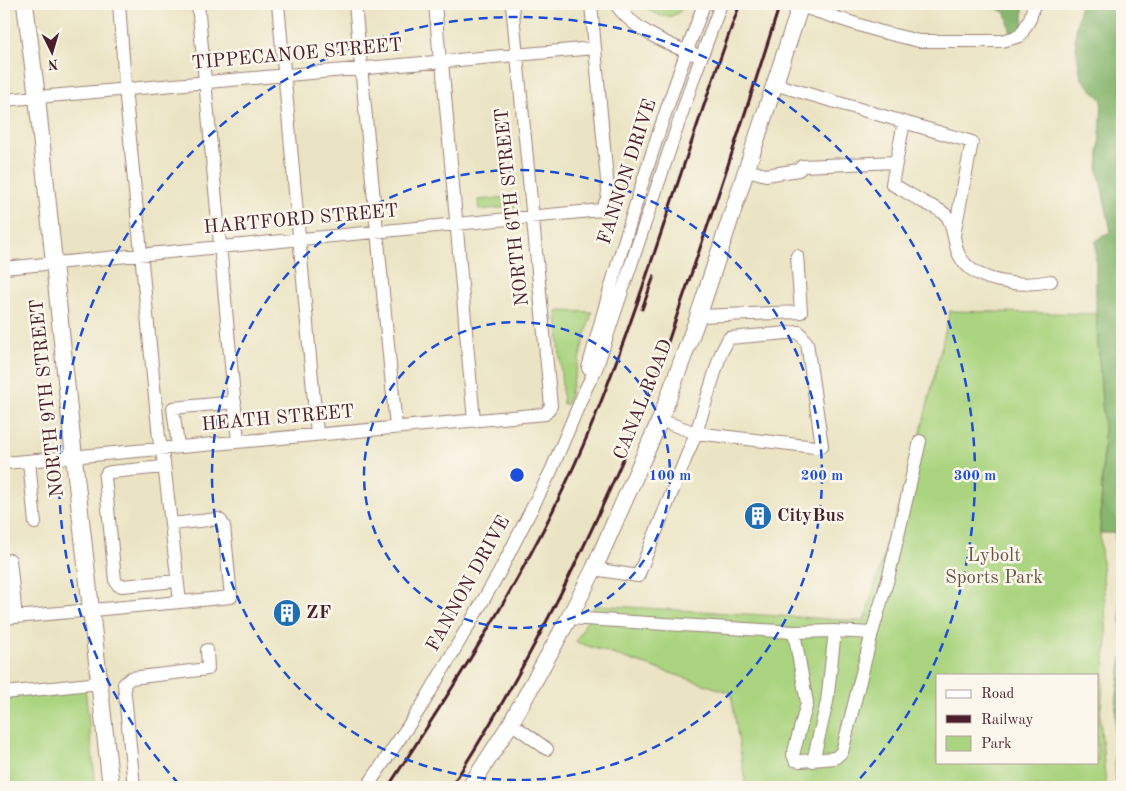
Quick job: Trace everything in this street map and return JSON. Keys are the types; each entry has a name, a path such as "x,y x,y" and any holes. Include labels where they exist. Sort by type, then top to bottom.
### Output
{"main road":[{"name":"NORTH 9TH STREET","path":"25,4 37,97 110,787"},
{"name":"CANAL ROAD","path":"470,787 511,723 570,618 594,569 660,420 699,316 801,5"}],"street":[{"path":"119,4 125,89 161,448 180,602"},
{"path":"198,4 238,441"},
{"path":"278,4 317,434"},
{"path":"355,4 396,427"},
{"path":"435,4 474,421"},
{"name":"NORTH 6TH STREET","path":"512,4 552,406"},
{"path":"590,4 594,48"},
{"path":"616,4 621,12 634,23 686,51 701,56"},
{"name":"FANNON DRIVE","path":"586,388 588,368 628,231 686,51 704,4"},
{"name":"FANNON DRIVE","path":"368,787 423,704 499,573 551,471 596,369 701,56 722,4"},
{"path":"801,5 878,31 919,41 939,42 963,40 1002,41 1020,36 1030,19 1034,4"},
{"name":"TIPPECANOE STREET","path":"4,100 594,48"},
{"name":"HARTFORD STREET","path":"4,268 602,210 608,191 594,48"},
{"path":"774,84 972,142 952,214 958,251 967,266 991,278 1014,284 1037,284 1051,281"},
{"path":"904,122 892,184 952,214"},
{"path":"746,170 766,175 799,170 802,166 896,162"},
{"path":"699,316 801,312 797,256"},
{"path":"594,569 638,576 696,433 721,353 729,338 799,332 807,343 822,446 815,447 696,433 660,420"},
{"path":"178,446 173,408 235,402"},
{"name":"HEATH STREET","path":"4,463 544,414 552,406"},
{"path":"794,632 807,703 793,755 795,760 800,761 835,758 842,752 872,633 889,575 920,441"},
{"path":"29,461 35,523"},
{"path":"164,466 111,472 107,473 105,477 115,580 118,585 122,586 177,581"},
{"path":"10,560 10,617 231,596 223,523 218,519 171,524"},
{"path":"570,618 794,632 836,631 872,633"},
{"path":"812,761 827,702 836,631"},
{"path":"134,787 124,684 132,678 208,669 207,650"},
{"path":"4,693 100,683"},
{"path":"511,723 547,750"}],"green space":[{"path":"641,4 685,4 675,15 664,16 658,15"},
{"path":"987,4 1023,4 1023,26 1011,34 1006,13"},
{"path":"1080,4 1122,4 1122,633 1115,533 1100,533 1104,431 1096,314 1096,241 1111,231 1098,170 1102,100 1081,78 1075,38"},
{"path":"518,196 519,206 479,210 478,200"},
{"path":"557,311 592,312 567,404 563,404"},
{"name":"Lybolt Sports Park","path":"950,311 1096,314 1104,431 1100,533 1107,639 1100,717 1106,787 746,787 731,693 576,642 595,605 864,621 916,452"},
{"path":"1122,657 1122,787 1117,787 1115,722"},
{"path":"85,688 96,787 4,787 4,696"}],"railway":[{"path":"388,787 446,698 501,607 527,561 574,466 615,366 740,4"},
{"path":"451,787 480,741 533,647 582,550 626,452 662,360 780,4"},
{"path":"642,309 654,276"}],"place":[{"name":"CityBus","path":"758,516"},
{"name":"ZF","path":"287,613"}]}
